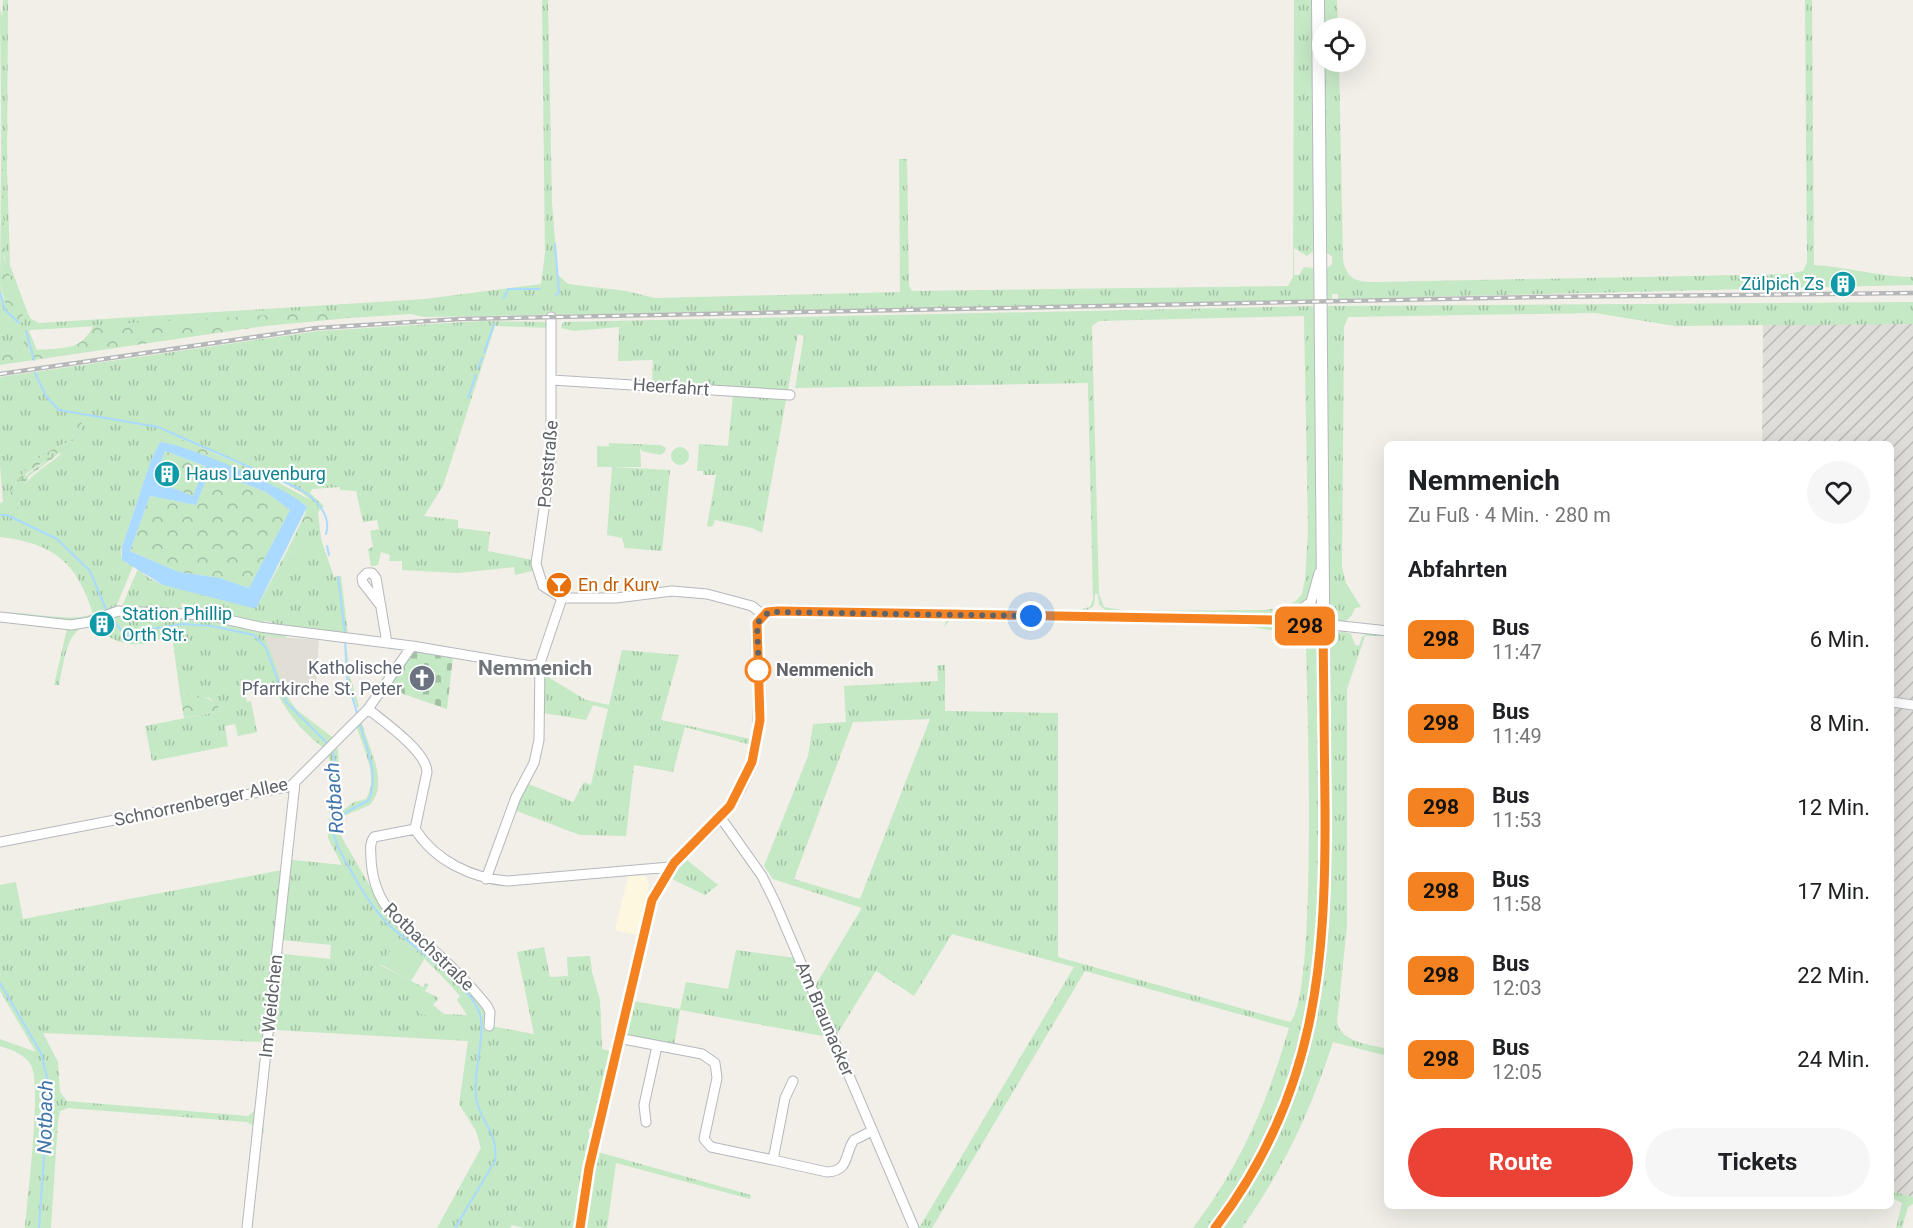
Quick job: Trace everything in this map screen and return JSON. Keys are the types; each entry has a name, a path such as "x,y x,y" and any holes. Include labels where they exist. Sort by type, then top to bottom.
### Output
{"street":[{"path":"1215,1228 1252,1173 1277,1124 1300,1064 1316,995 1323,939 1325,868 1318,0"},
{"name":"Poststraße","path":"551,317 550,474 536,567 545,588 562,598"},
{"name":"Heerfahrt","path":"552,380 790,395"},
{"path":"1274,620 1302,611 1312,599 1323,555"},
{"path":"486,879 516,797 536,755 539,740 540,663 562,598 616,598 672,591 707,594 752,606 763,615"},
{"path":"381,606 387,643"},
{"path":"580,1228 585,1186 649,908 659,884 670,867 721,818 743,784 755,753 760,720 756,627 763,615 778,611 1274,620 1316,628 1323,624"},
{"path":"0,617 71,625 84,624 109,614 207,615 260,627 412,646 528,665 540,663"},
{"path":"1289,616 1310,616 1323,624 1384,631"},
{"name":"Schnorrenberger Allee","path":"0,842 295,783 361,715 412,646"},
{"path":"1894,702 1913,705"},
{"path":"361,715 402,737 426,764 427,772 415,829 454,866 486,879 507,880 670,867"},
{"name":"Im Weidchen","path":"247,1228 295,783"},
{"name":"Am Braunacker","path":"721,818 762,876 775,902 914,1228"},
{"name":"Rotbachstraße","path":"415,829 374,837 370,842 372,880 382,902 392,915 440,956 487,1006 490,1012 489,1026"},
{"path":"618,1038 702,1054 715,1063 717,1078 704,1137 707,1144 773,1160 835,1171 846,1163 854,1140 872,1131"},
{"path":"646,1122 644,1105 657,1046"},
{"path":"773,1160 785,1098 793,1080"}],"shaded area":[{"path":"1763,324 1913,324 1913,1197 1894,1192 1894,441 1762,441"},
{"path":"265,636 319,640 316,685 280,682"},
{"path":"628,876 646,876 649,885 637,935 615,930"}],"green space":[{"path":"3,0 8,0 7,169 10,265 28,314 31,319 39,323 425,299 541,284 545,253 542,0 548,0 552,203 558,275 568,284 626,291 655,298 900,292 899,159 907,159 909,286 912,291 1288,286 1293,277 1294,0 1314,0 1312,72 1315,72 1316,249 1307,256 1294,248 1294,275 1299,275 1304,267 1313,268 1317,301 423,317 412,314 349,318 345,311 31,330 22,335 25,348 19,353 7,346 0,351 0,284 3,298 24,320 7,273 3,246 0,9 2,16"},
{"path":"1322,0 1337,0 1338,18 1322,18"},
{"path":"1805,0 1812,0 1814,265 1913,277 1913,285 1338,299 1338,294 1332,294 1332,300 1325,301 1324,271 1332,264 1332,256 1325,252 1323,72 1339,72 1343,260 1347,272 1354,279 1377,282 1788,274 1803,271 1807,262"},
{"path":"2,85 4,258 24,320 21,323 7,309 0,284"},
{"path":"1913,302 1913,324 1675,326 1595,313 1348,317 1344,327 1342,567 1346,583 1361,607 1355,608 1345,622 1338,620 1332,614 1329,604 1325,306"},
{"path":"1317,306 1318,558 1313,584 1305,601 1299,607 1279,614 1264,615 1108,613 1099,604 1098,594 1095,594 1094,605 1085,612 787,606 786,604 1079,610 1090,607 1093,599 1088,383 795,388 804,336 798,334 762,533 752,528 715,520 712,527 707,526 716,475 703,475 703,471 697,471 699,444 728,446 733,395 652,383 653,360 618,361 619,327 574,331 561,328 563,322","holes":["1304,316 1308,531 1302,594 1296,601 1286,606 1266,610 1127,611 1104,607 1099,594 1092,326 1099,321"]},
{"path":"345,311 349,318 265,326 0,365 0,351 7,346 19,353 25,348 22,335 29,331 37,350 71,347 83,340 94,325"},
{"path":"481,321 549,322 549,328 495,326 443,486 424,516 458,520 458,528 490,532 488,551 532,560 532,571 515,575 514,567 458,573 402,570 402,561 389,561 390,555 381,552 378,565 371,566 368,549 373,547 370,531 379,529 377,520 363,522 356,491 340,490 340,487 312,489 310,493 324,506 319,511 311,500 273,477 163,432 162,442 151,460 122,547 121,554 126,563 133,566 116,607 75,621 0,614 82,617 93,614 79,581 71,568 60,558 35,544 0,537 0,503 3,502 0,466 0,377 319,331","holes":["75,419 75,450 33,476 17,506 22,515 5,505 16,482 31,465 49,451 72,440"]},
{"path":"81,418 83,441 75,450 33,476 17,506 23,516 5,505 16,482 31,465 49,451 72,440 75,419","holes":["59,452 61,454 36,473 16,499 14,490 27,473 47,460 51,454 55,455"]},
{"path":"163,432 259,472 316,503 319,511 297,555 287,551 306,512 304,504 245,472 162,442"},
{"path":"609,443 661,445 666,448 665,452 660,455 642,451 640,448 609,447"},
{"path":"597,446 640,448 641,467 597,467"},
{"path":"676,447 684,447 689,452 687,463 676,465 671,460 671,452"},
{"path":"165,451 205,466 193,497 155,480"},
{"path":"61,452 29,476 14,505 11,505 12,494 21,480 51,454"},
{"path":"612,467 670,470 662,551 625,548 622,538 607,535"},
{"path":"210,470 266,492 290,510 249,588 220,578 179,572 130,551 150,496 196,505"},
{"path":"318,513 321,539 334,577 341,576 348,634 271,625 272,622 264,621 262,624 182,603 181,606 190,610 122,606 138,569 163,585 257,607 287,551 297,555"},
{"path":"117,614 205,617 284,634 287,638 265,636 286,695 297,710 332,737 333,741 325,749 309,735 283,704 273,685 245,694 247,702 251,701 257,732 238,736 235,724 225,726 228,746 152,761 145,726 221,711 210,698 180,694 172,635 146,643 131,644 84,628 77,631 72,638 59,685 54,685 67,629 0,621 76,629"},
{"path":"947,618 1258,624 1294,627 1310,634 1315,640 1318,648 1321,880 1316,966 1289,1083 1255,1160 1210,1228 1193,1228 1225,1181 1251,1132 1262,1108 1289,1028 1085,971 932,1228 919,1228 1074,967 952,934 914,996 876,971 836,1036 815,986 862,908 773,879 764,866 808,756 813,724 846,722 844,686 938,681 937,665 945,665 945,711 1058,713 1058,957 1290,1022 1299,1001 1308,905 1309,779 1306,642 1303,636 1247,626 949,621 944,627","holes":["930,719 860,899 794,879 853,722"]},
{"path":"1369,624 1384,626 1384,636 1365,636 1347,689 1347,925 1337,1022 1344,1034 1357,1042 1384,1048 1384,1055 1333,1042 1295,1139 1257,1206 1242,1228 1220,1228 1263,1161 1321,991 1326,950 1329,647 1333,635 1341,631 1351,634 1355,645 1359,646 1362,637 1368,633"},
{"path":"346,643 350,677 359,706 357,708 348,679"},
{"path":"622,650 679,655 661,720 751,739 751,745 685,727 673,772 634,765 626,836 580,835 514,810 526,783 573,802 584,782 591,785 608,709 593,705 586,720 543,713 543,674 586,700 609,705"},
{"path":"414,651 453,657 447,709 403,694 389,682"},
{"path":"180,694 209,699 221,711 184,718"},
{"path":"361,719 378,774 378,785 376,795 370,805 344,816 337,824 337,829 382,907 441,953 494,1010 491,1026 534,1034 517,952 544,947 550,977 568,976 567,957 590,956 600,1000 602,1049 610,1051 592,1127 588,1130 590,1136 578,1190 574,1228 524,1228 512,1225 510,1228 437,1228 481,1148 476,1131 459,1104 468,1041 274,1030 263,1118 264,1133 255,1132 254,1126 247,1122 68,1108 60,1111 51,1228 25,1228 31,1169 34,1077 28,1061 17,1053 0,1046 0,1039 36,1052 0,991 0,885 16,882 23,919 282,870 284,859 342,865 328,838 332,766 328,756 337,747 338,764 334,801 337,815 354,802 366,799 370,790 371,772 356,724","holes":["400,939 453,988 460,996 457,1000 467,1015 444,1014 433,1005 439,998 425,991 429,985 426,983 423,987 380,965","282,940 331,945 330,959 284,954 280,951","43,1033 264,1042 258,1108 248,1116 67,1101 60,1092 58,1062"]},
{"path":"687,860 718,885 705,895 670,878"},
{"path":"400,939 425,958 411,981 380,964"},
{"path":"736,950 796,958 828,1037 680,1010 674,1046 625,1036 633,1001 680,1009 686,982 728,989"},
{"path":"421,1001 427,1001 431,1008 427,1015 421,1015 417,1011 417,1005"},
{"path":"598,1152 751,1195 750,1199 616,1163 607,1228 583,1228 589,1188"},
{"path":"1894,1192 1913,1197 1913,1204 1908,1207 1902,1228 1896,1228 1902,1203 1894,1199"}],"water":[{"path":"160,442 173,445 214,459 260,479 307,507 257,607 253,608 163,585 122,560 122,547 151,460","holes":["165,451 205,466 193,496 155,481","210,470 266,492 290,510 249,588 220,578 179,572 130,551 150,496 196,505"]}],"waterway":[{"path":"555,244 559,293 556,295"},
{"path":"504,298 508,289 540,289"},
{"path":"0,293 5,310 19,323"},
{"path":"484,353 494,324"},
{"path":"26,331 34,360"},
{"path":"478,368 482,358"},
{"path":"35,373 46,396 59,410 158,427 300,489 311,497 324,513 326,534"},
{"path":"468,398 476,375"},
{"name":"Rotbach","path":"0,515 7,515 57,539 90,571 107,612"},
{"path":"327,546 329,555"},
{"path":"338,577 345,633"},
{"name":"Rotbach","path":"110,617 123,632 132,636 152,629 183,624 212,626 254,635 266,648 286,702 329,745"},
{"path":"345,639 347,680 358,716"},
{"path":"332,823 369,800 372,790 370,760 359,721"},
{"name":"Rotbach","path":"332,750 335,762 333,825 339,849 349,868 379,914 455,980 477,1007 481,1019 475,1087 480,1112 494,1142 495,1161 455,1228"},
{"name":"Notbach","path":"0,983 41,1053 49,1086 39,1228"}],"railway":[{"path":"0,374 317,328 460,319 1542,297 1913,293"}],"bus line":[{"name":"298","path":"580,1228 589,1168 649,908 665,875 674,863 721,818 747,777 755,753 760,720 757,623 767,612 778,611 1274,620 1316,628 1323,624 1325,868 1323,939 1316,995 1300,1064 1275,1130 1248,1180 1215,1228"}],"place":[{"name":"Zülpich Zs","path":"1843,284"},
{"name":"Haus Lauvenburg","path":"167,474"},
{"name":"En dr Kurv","path":"559,585"},
{"name":"Station Phillip Orth Str.","path":"102,624"},
{"name":"Nemmenich","path":"758,670"},
{"name":"Katholische Pfarrkirche St. Peter","path":"422,678"}],"district":[{"name":"Nemmenich","path":"535,668"}],"route":[{"path":"758,670 759,672 757,623 769,612 1031,616"}]}
